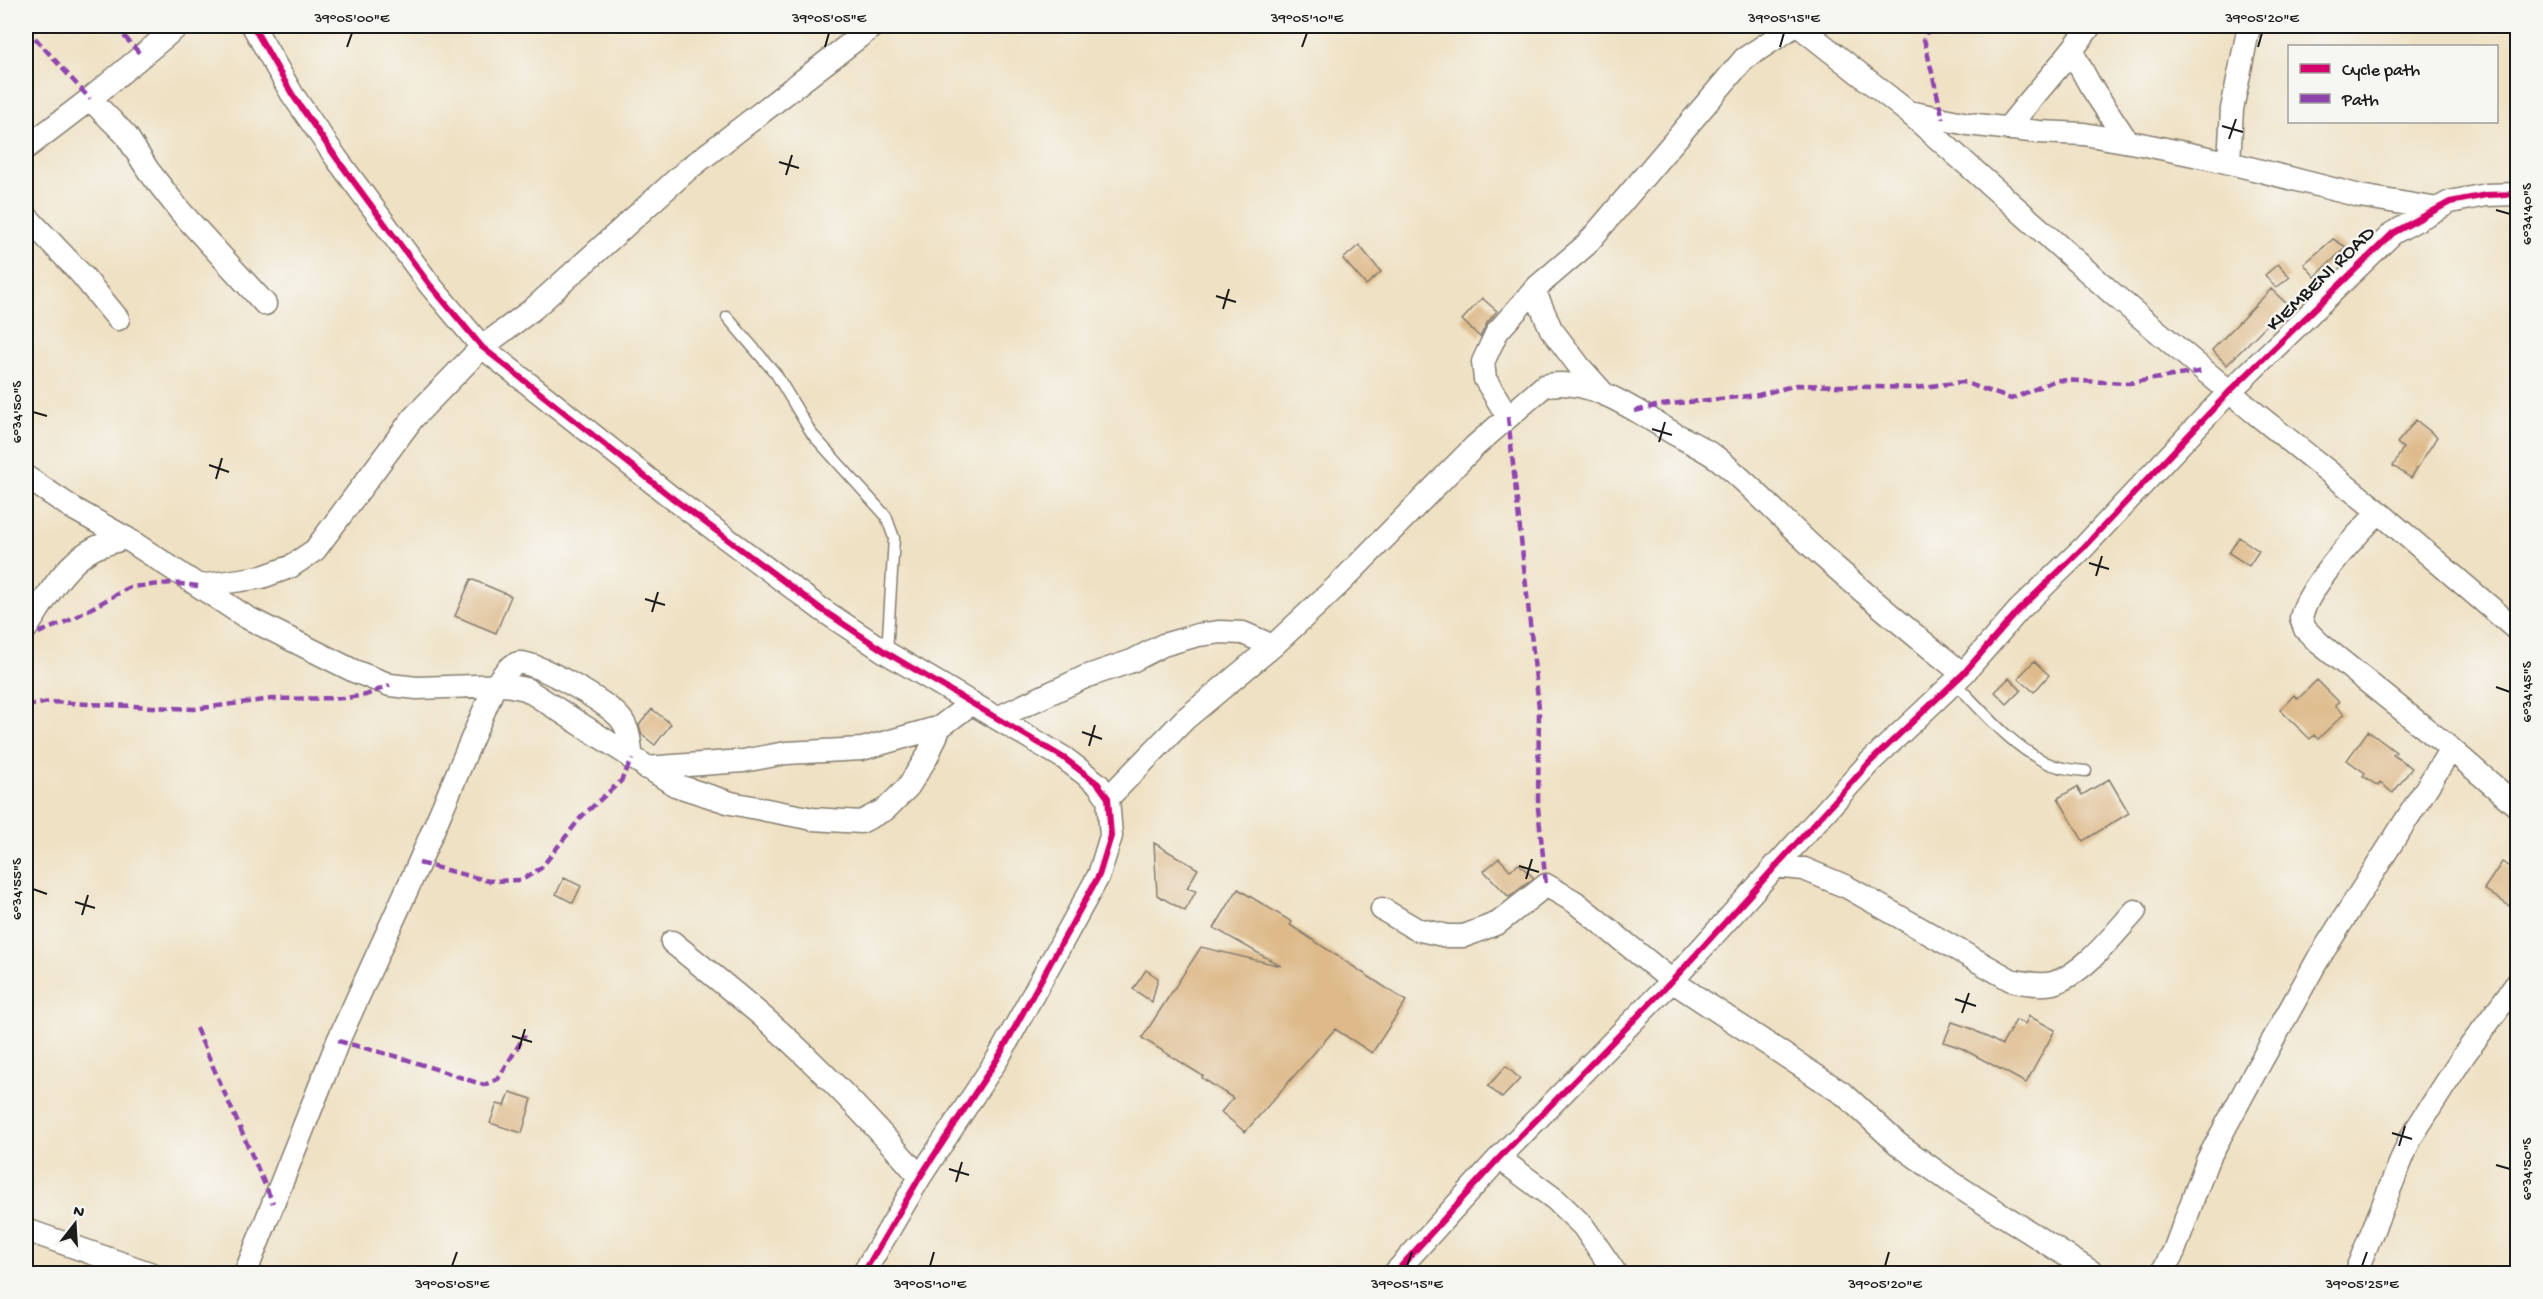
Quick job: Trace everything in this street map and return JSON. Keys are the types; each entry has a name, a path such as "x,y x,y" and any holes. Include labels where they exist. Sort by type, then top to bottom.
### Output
{"street":[{"path":"26,148 90,99 178,26"},
{"path":"253,26 292,94 337,159 430,285 482,347 742,551 821,609 887,653 1064,758 1098,784 1108,798 1111,836 1099,875 998,1058 920,1177 863,1274"},
{"path":"199,586 262,578 290,567 315,550 413,418 482,347 533,309 687,170 873,26"},
{"path":"1508,417 1485,379 1483,362 1497,332 1534,290 1586,245 1744,59 1794,26"},
{"path":"1799,26 1908,112 2113,294 2229,392 2379,512 2517,631"},
{"path":"2007,129 2072,52 2090,26"},
{"path":"2229,162 2232,109 2249,26"},
{"path":"2072,52 2090,85 2127,141"},
{"path":"90,99 126,135 148,170 180,211 265,304"},
{"path":"1908,112 1968,124 2084,134 2127,141 2229,162 2360,196 2438,209"},
{"name":"KIEMBENI ROAD","path":"1394,1274 1499,1158 1672,981 1869,763 1958,678 2018,611 2083,548 2229,392 2393,233 2450,202 2486,195 2517,194"},
{"path":"26,216 82,275 118,319"},
{"path":"1534,290 1551,329 1606,397"},
{"path":"1108,798 1185,719 1273,646 1337,586 1475,446 1544,386 1557,383 1570,384 1606,397 1715,457 1756,492 1791,529 1958,678"},
{"path":"26,477 75,509 126,538 246,617 354,671 390,685 417,688 495,685"},
{"path":"2379,512 2350,541 2307,601 2301,618 2305,629 2319,643 2451,749 2517,807"},
{"path":"26,629 61,578 75,562 95,548 126,538"},
{"path":"997,718 1075,682 1132,661 1163,645 1198,635 1220,632 1243,633 1273,646"},
{"path":"245,1274 338,1041 419,863 495,685 510,666 521,663 538,667 609,708 621,718 627,729 639,764 675,785 731,803 813,819 861,822 886,809 908,788 927,758 940,727"},
{"path":"639,764 743,761 786,753 862,749 940,727 972,703"},
{"path":"2161,1274 2174,1251 2207,1161 2254,1073 2317,961 2451,749"},
{"path":"1774,866 1804,868 1847,887 2011,980 2027,984 2053,983 2075,972 2135,911"},
{"path":"1383,909 1416,929 1447,936 1464,936 1498,923 1546,885 1557,890 1599,920 1672,981 1845,1095 1898,1144 1948,1180 2095,1274"},
{"path":"672,942 745,1001 816,1065 920,1177"},
{"path":"2355,1274 2410,1139 2464,1055 2517,982"},
{"path":"1499,1158 1556,1200 1583,1226 1616,1274"},
{"path":"26,1230 140,1272"}],"lane":[{"path":"727,317 776,374 812,434 886,516 894,538 887,653"},
{"path":"1958,678 2006,734 2024,749 2046,763 2086,771"}],"building":[{"path":"2333,239 2346,247 2315,277 2304,264"},
{"path":"1359,245 1381,272 1366,285 1343,259"},
{"path":"2278,264 2290,277 2276,288 2265,275"},
{"path":"2271,289 2287,304 2227,365 2212,350"},
{"path":"1482,298 1497,311 1487,323 1480,337 1462,320"},
{"path":"2416,420 2437,437 2411,478 2393,466 2403,448 2397,443"},
{"path":"2239,537 2259,551 2249,566 2229,553"},
{"path":"471,579 511,596 496,633 455,616"},
{"path":"2034,661 2049,675 2034,692 2018,678"},
{"path":"2009,678 2021,690 2007,704 1995,692"},
{"path":"2317,680 2339,702 2335,706 2344,714 2318,739 2314,735 2310,739 2280,710 2294,695 2298,699"},
{"path":"652,709 671,724 655,745 642,735 639,725"},
{"path":"2368,731 2396,752 2393,755 2412,768 2393,793 2380,783 2378,786 2363,776 2365,773 2347,760"},
{"path":"2109,779 2129,813 2083,841 2058,798 2077,787 2082,795"},
{"path":"1154,843 1198,869 1187,888 1196,891 1185,911 1157,895"},
{"path":"1499,858 1510,870 1519,864 1534,878 1509,897 1484,871"},
{"path":"2502,862 2517,872 2517,911 2484,889"},
{"path":"564,878 581,886 573,903 556,894"},
{"path":"1238,889 1292,922 1290,925 1406,1001 1372,1053 1335,1029 1245,1132 1221,1112 1233,1098 1202,1078 1203,1076 1142,1038 1201,947 1281,966 1214,928"},
{"path":"1146,970 1158,978 1152,1002 1133,989"},
{"path":"2029,1016 2055,1030 2026,1083 1961,1048 1944,1042 1952,1022 1970,1028 2002,1045 2016,1020 2025,1024"},
{"path":"1506,1066 1520,1079 1502,1098 1488,1086"},
{"path":"510,1092 532,1099 522,1133 490,1123 497,1104 505,1106"}],"marked path":[{"path":"115,26 142,56"},
{"path":"1929,26 1924,39 1943,119"},
{"path":"26,28 90,99"},
{"path":"1635,411 1660,405 1758,395 1797,385 1915,388 1963,382 2011,399 2056,380 2129,383 2204,371"},
{"path":"1508,417 1539,708 1538,808 1546,885"},
{"path":"26,638 70,620 130,587 172,583 199,586"},
{"path":"26,706 49,702 194,709 271,699 346,698 366,695 390,685"},
{"path":"419,863 489,881 522,880 541,868 582,816 621,781 632,759"},
{"path":"196,1028 273,1203"},
{"path":"338,1041 399,1057 484,1085 498,1079 525,1035"}],"cycle path":[{"path":"253,26 292,94 337,159 430,285 482,347 671,497 821,609 887,653 1064,758 1098,784 1108,798 1111,836 1099,875 998,1058 920,1177 863,1274"},
{"path":"1394,1274 1499,1158 1672,981 1869,763 1963,674 2018,611 2083,548 2229,392 2393,233 2450,202 2486,195 2518,194"}]}
